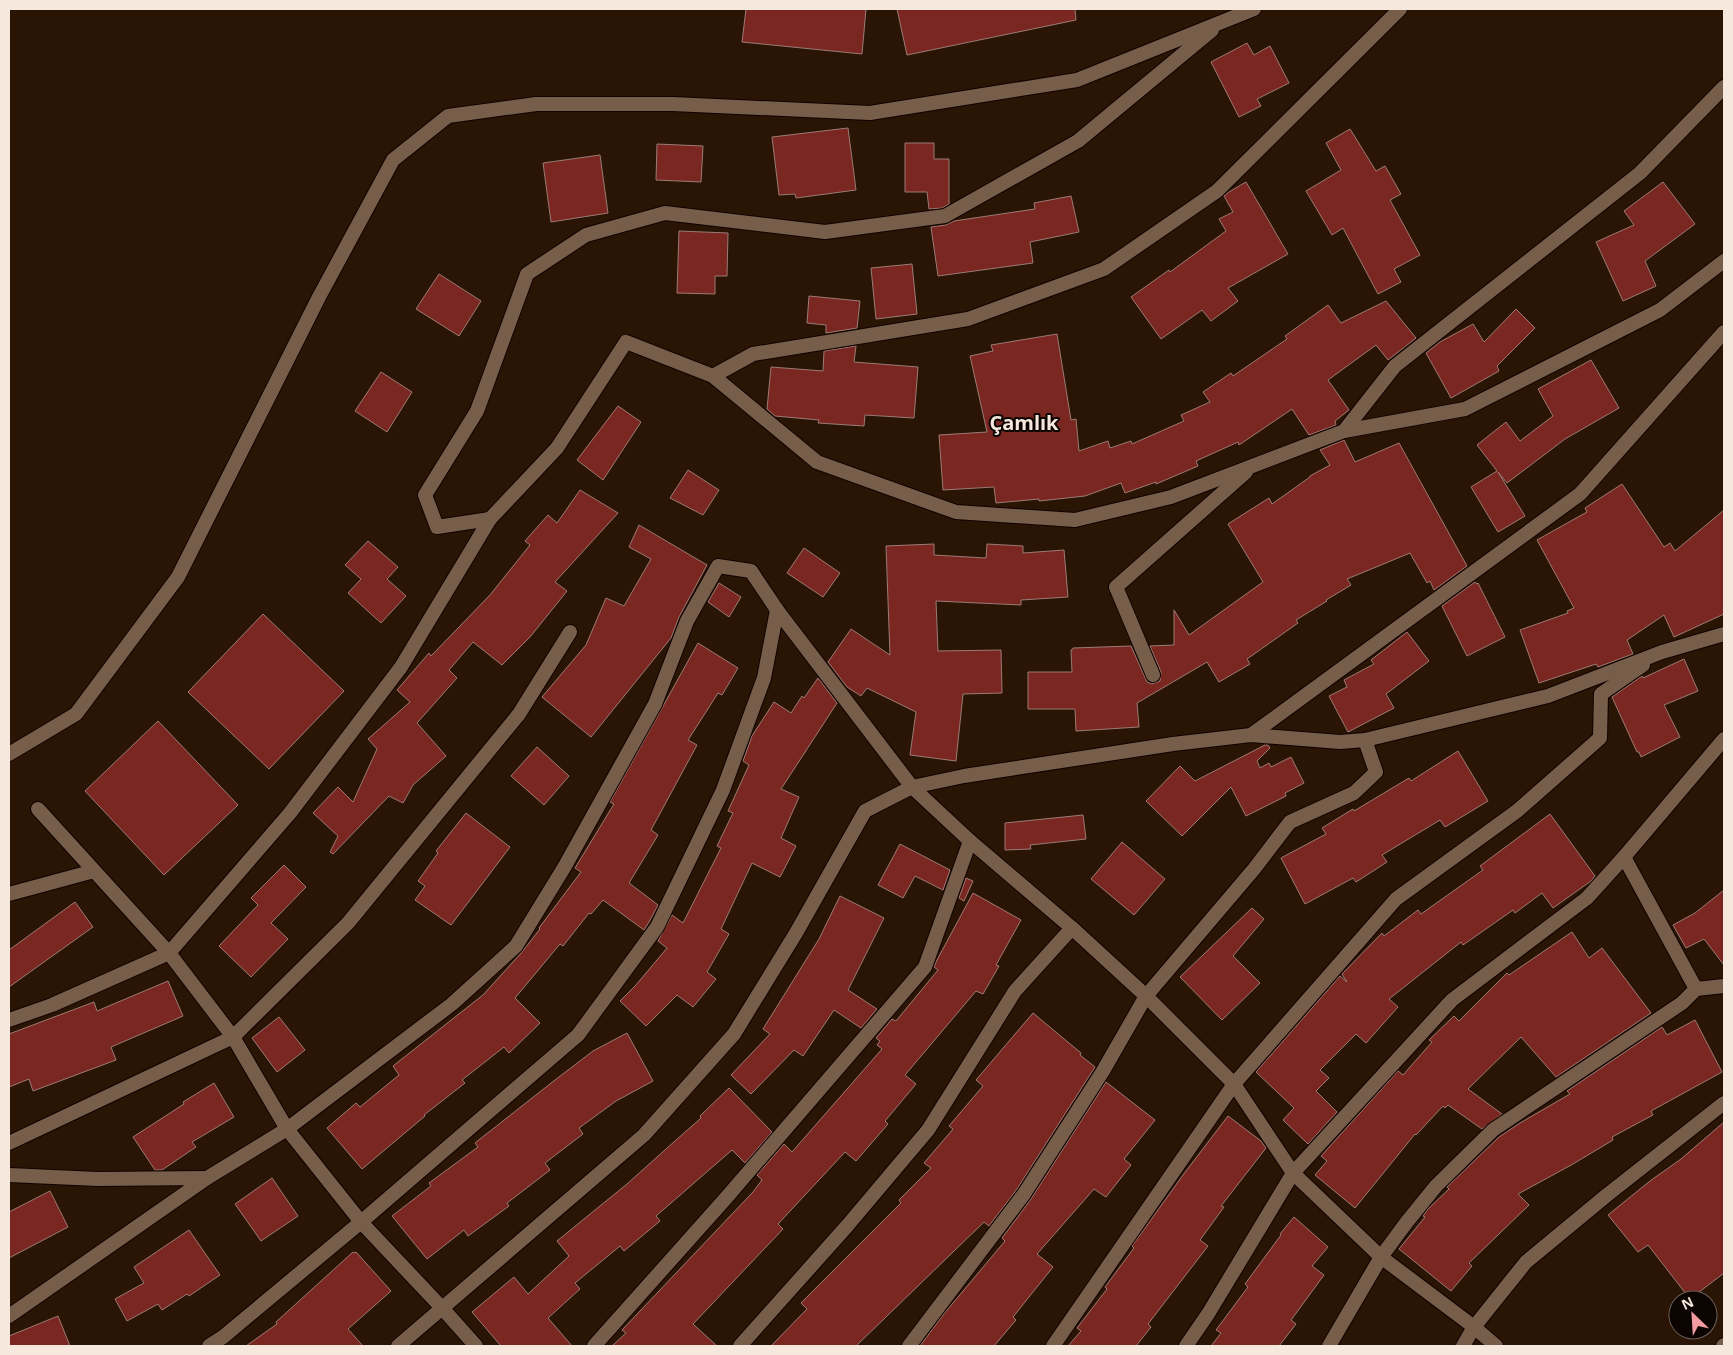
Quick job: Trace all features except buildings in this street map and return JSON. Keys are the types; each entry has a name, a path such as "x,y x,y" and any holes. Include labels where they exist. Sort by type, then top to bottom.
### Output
{"street":[{"path":"9,754 76,714 178,577 319,297 393,160 448,116 536,104 673,104 870,113 1077,80 1254,9"},
{"path":"713,376 753,354 968,319 1104,269 1217,191 1400,9"},
{"path":"490,519 437,526 425,495 478,411 527,274 586,235 665,212 825,232 945,216 1078,141 1222,22"},
{"path":"1344,431 1395,366 1640,173 1724,87"},
{"path":"9,1020 52,1005 169,954 290,813 401,667 490,519 557,448 626,342 713,376 817,462 956,512 1074,520 1171,497 1344,431 1465,409 1660,310 1724,261"},
{"path":"1251,735 1580,494 1724,332"},
{"path":"1154,675 1116,587 1254,466"},
{"path":"9,1316 207,1178 287,1129 452,1004 516,946 565,866 655,704 687,621 718,566 751,571 776,610 912,787 970,841 1072,928 1146,996 1234,1084 1293,1173 1381,1257 1474,1327 1496,1346"},
{"path":"209,1346 223,1337 361,1222 578,1035 657,927 723,790 764,678 776,610"},
{"path":"9,1143 233,1037 348,923 519,714 570,632"},
{"path":"398,1346 644,1135 734,1034 796,934 865,811 912,787 964,776 1173,744 1251,735 1340,742 1365,740 1548,696 1662,652 1724,634"},
{"path":"1054,1346 1234,1084 1396,898 1517,811 1600,738 1601,694 1662,652"},
{"path":"1186,1346 1208,1314 1293,1173 1452,1000 1587,898 1724,739"},
{"path":"909,1346 1024,1194 1103,1071 1146,996 1254,869 1290,822 1354,793 1376,772 1365,740"},
{"path":"38,809 169,954 233,1037 287,1129 361,1222 476,1346"},
{"path":"594,1346 726,1198 925,967 970,841"},
{"path":"1624,857 1696,989"},
{"path":"9,894 94,871"},
{"path":"740,1346 848,1226 928,1130 1015,991 1072,928"},
{"path":"1329,1346 1381,1257 1436,1186 1494,1130 1682,1003 1696,989 1724,986"},
{"path":"1463,1346 1474,1327 1526,1262 1607,1195 1724,1103"},
{"path":"9,1175 97,1179 207,1178"}],"district":[{"name":"Çamlık","path":"1024,422"}]}
